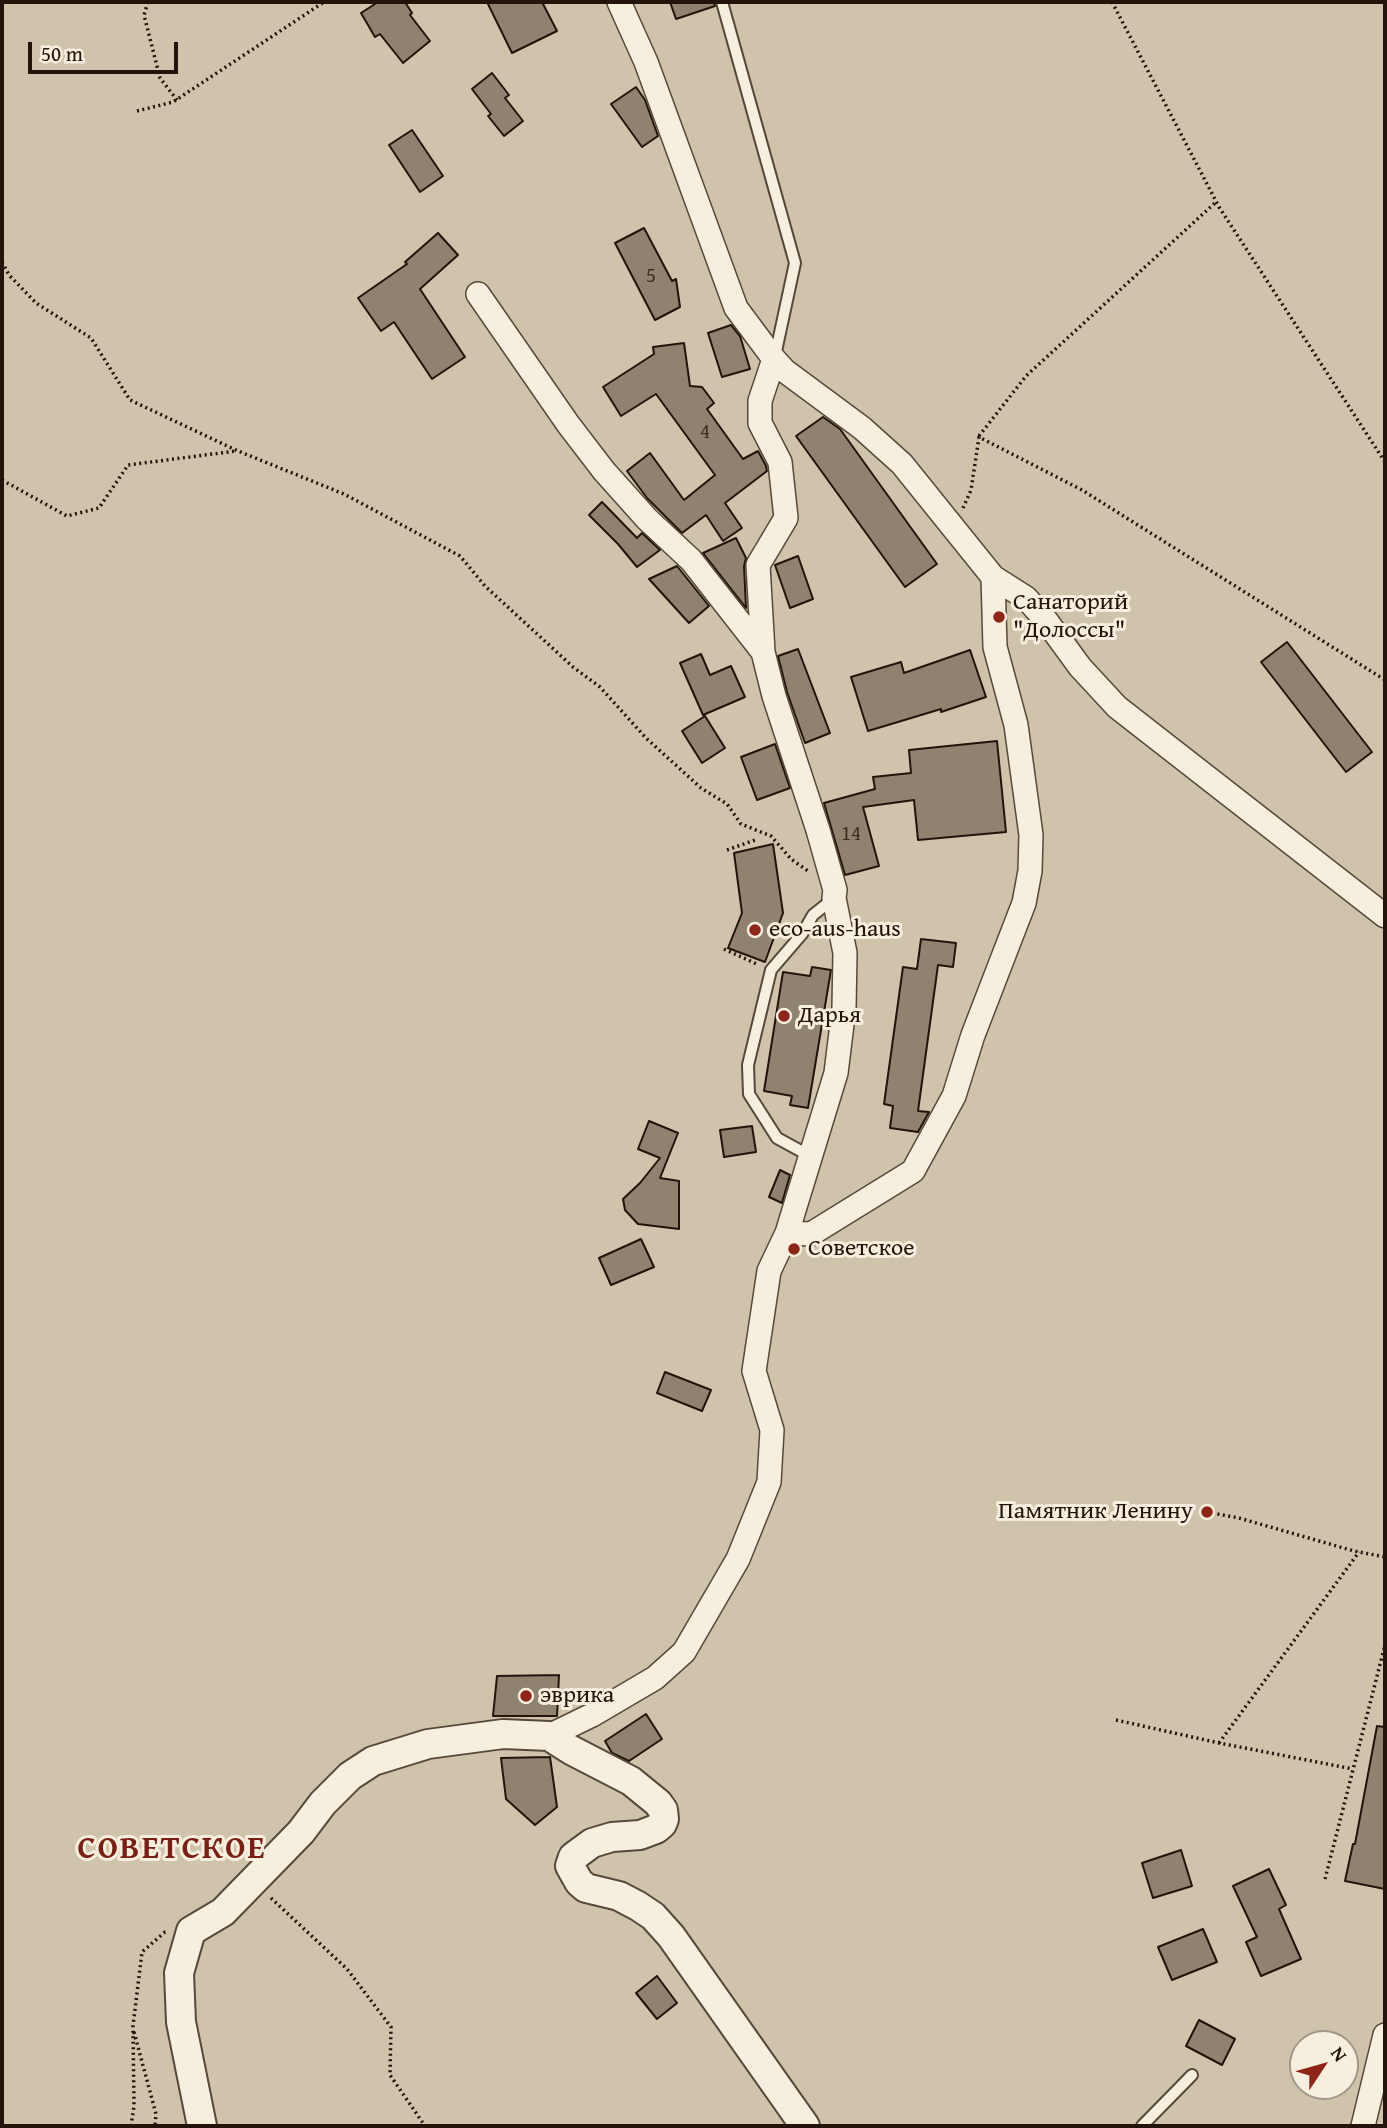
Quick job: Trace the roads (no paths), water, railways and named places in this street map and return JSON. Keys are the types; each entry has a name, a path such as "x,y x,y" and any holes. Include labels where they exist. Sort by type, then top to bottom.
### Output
{"street":[{"path":"619,2 646,62 736,309 774,359 785,371 862,428 902,464 993,577 1026,598 1080,667 1117,707 1385,916"},
{"path":"478,294 604,471 647,519 691,560 762,652"},
{"path":"202,2126 181,2022 179,1973 191,1931 223,1912 300,1832 323,1803 350,1776 373,1761 428,1744 466,1738 503,1734 548,1736 592,1715 654,1678 684,1652 738,1559 769,1482 772,1430 754,1371 769,1271 787,1233 836,1073 844,1008 845,953 835,894 818,830 762,652 758,565 786,518 780,462 760,423 760,401 774,359"},
{"path":"787,1233 811,1234 913,1171 954,1096 973,1035 1024,903 1030,871 1031,835 1016,725 995,647 993,577"},
{"path":"548,1736 631,1781 663,1810 664,1819 656,1829 640,1835 612,1837 592,1843 573,1857 570,1866 579,1882 586,1888 619,1896 653,1916 671,1936 805,2126"},
{"path":"1363,2126 1385,2035"}],"lane":[{"path":"722,2 795,263 774,359"},
{"path":"810,1156 777,1138 749,1094 748,1065 771,970 802,934 813,915 835,894"},
{"path":"1143,2126 1192,2075"}],"place":[{"name":"Санаторий \"Долоссы\"","path":"999,617"},
{"name":"eco-aus-haus","path":"755,930"},
{"name":"Дарья","path":"784,1016"},
{"name":"Советское","path":"794,1249"},
{"name":"Памятник Ленину","path":"1207,1512"},
{"name":"эврика","path":"526,1696"}],"district":[{"name":"СОВЕТСКОЕ","path":"172,1850"}]}
